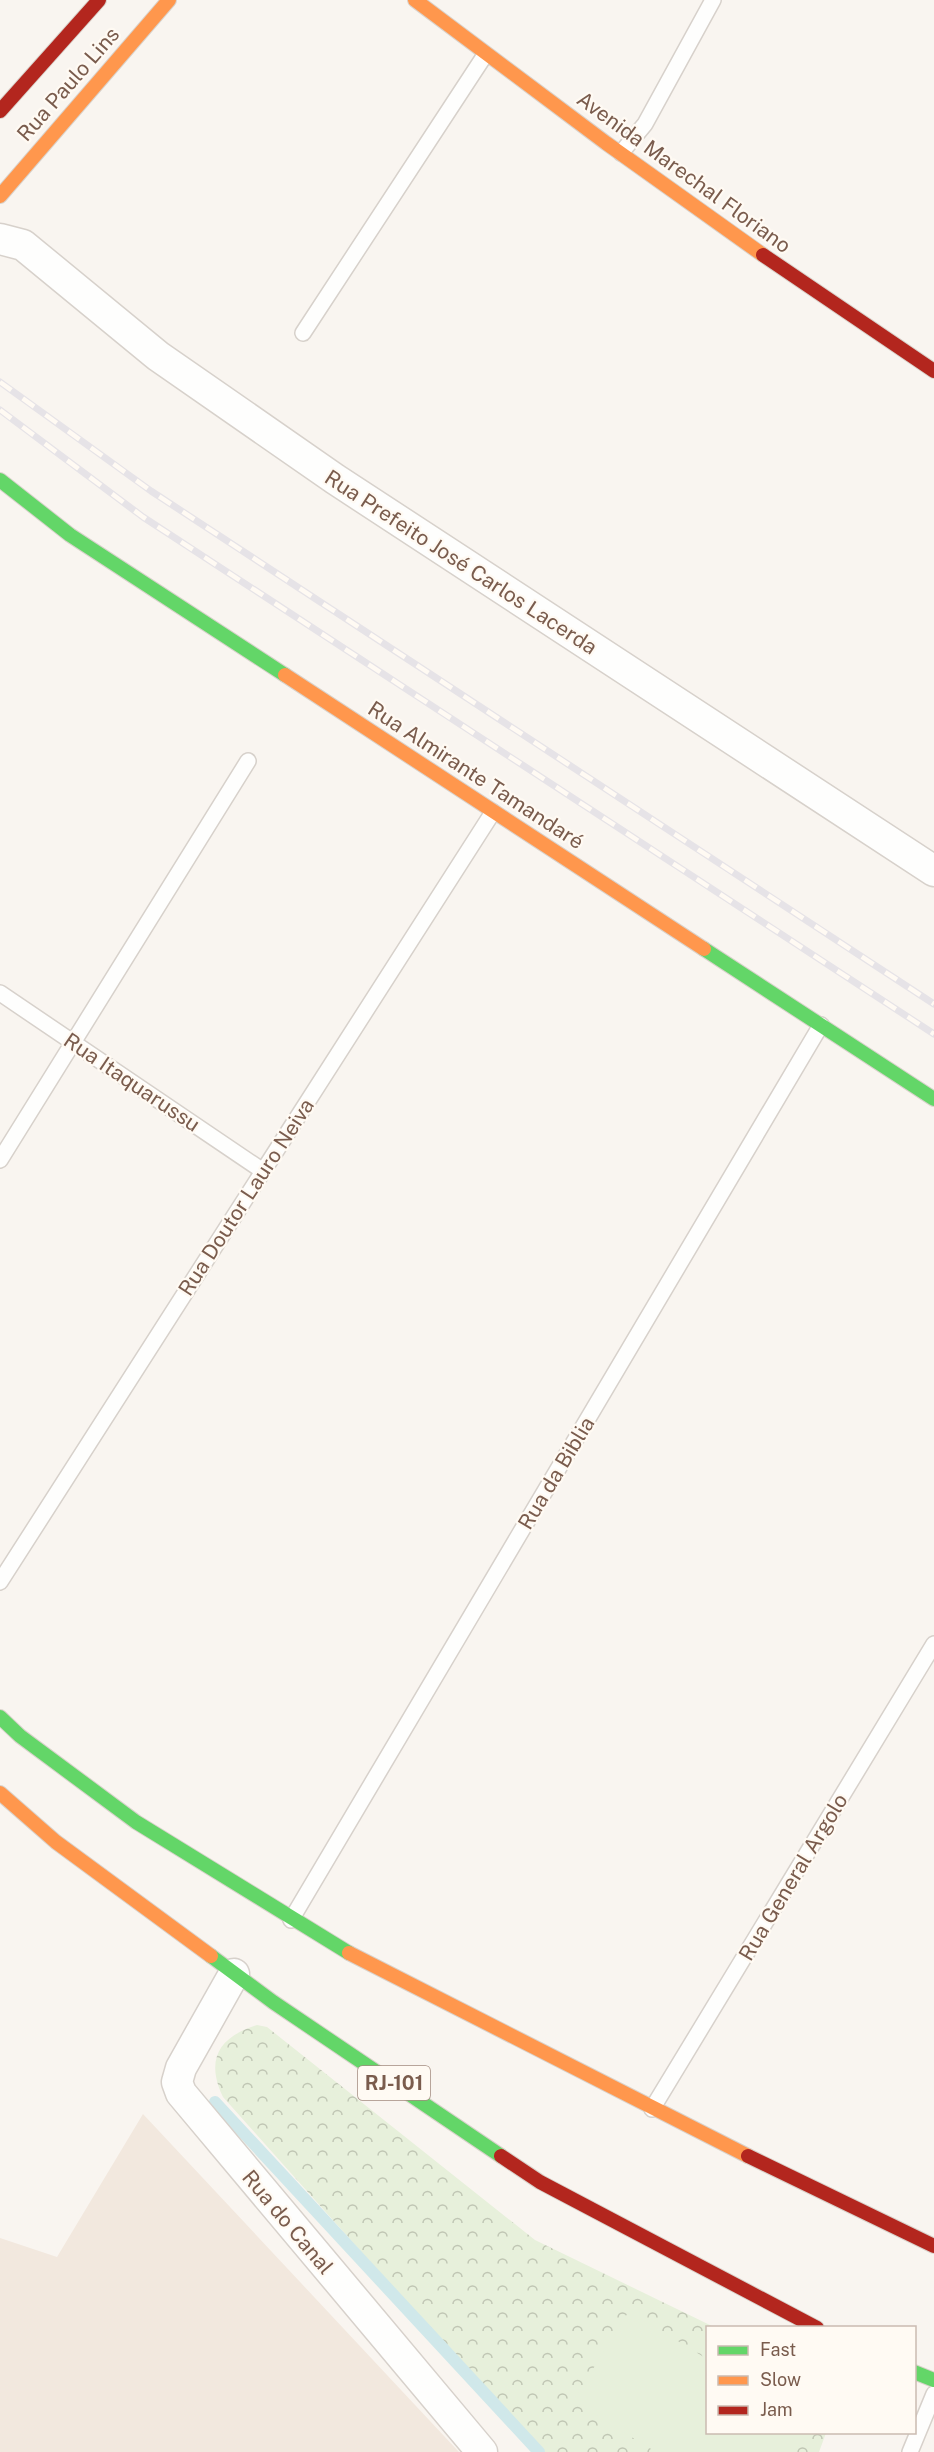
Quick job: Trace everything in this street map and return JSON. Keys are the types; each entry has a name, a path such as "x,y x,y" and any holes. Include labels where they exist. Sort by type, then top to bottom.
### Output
{"main road":[{"name":"Rua Paulo Lins","path":"0,111 99,0"},
{"name":"Rua Paulo Lins","path":"0,196 169,0"},
{"name":"Avenida Marechal Floriano","path":"415,0 485,55 786,272 934,371"},
{"name":"Rua Almirante Tamandaré","path":"0,480 70,536 934,1099"},
{"path":"0,1717 20,1736 136,1822 337,1947 652,2109 934,2246"},
{"name":"RJ-101","path":"0,1793 56,1842 234,1974 540,2182 813,2326"},
{"path":"916,2372 934,2380"}],"street":[{"name":"Rua Prefeito José Carlos Lacerda","path":"0,239 23,245 158,356 335,480 934,871"},
{"name":"Rua do Canal","path":"234,1974 181,2068 177,2082 181,2093 482,2452"}],"lane":[{"path":"621,153 645,124 713,0"},
{"path":"303,333 485,55"},
{"path":"0,1160 248,762"},
{"name":"Rua Doutor Lauro Neiva","path":"0,1582 493,812"},
{"name":"Rua Itaquarussu","path":"0,993 263,1171"},
{"name":"Rua da Biblia","path":"291,1920 820,1025"},
{"name":"Rua General Argolo","path":"652,2109 934,1644"},
{"path":"0,1820 16,1807"},
{"path":"910,2452 934,2394"}],"shaded area":[{"path":"143,2114 459,2452 0,2452 0,2238 57,2257"}],"green space":[{"path":"257,2025 267,2027 535,2240 712,2326 706,2326 706,2434 826,2434 819,2452 540,2452 223,2097 215,2071 219,2051 233,2036"},
{"path":"629,2311 706,2358 706,2434 806,2434 795,2452 656,2452 573,2401"}],"waterway":[{"path":"215,2102 539,2452"}],"railway":[{"path":"0,382 151,491 934,1004"},
{"path":"0,410 143,517 934,1034"}],"traffic: fast":[{"path":"0,480 70,535 285,675"},
{"path":"704,949 934,1099"},
{"path":"0,1717 20,1736 136,1822 349,1953"},
{"path":"211,1956 273,2002 501,2156"},
{"path":"916,2373 934,2380"}],"traffic: slow":[{"path":"0,196 169,0"},
{"path":"415,0 606,143 763,255"},
{"path":"285,675 704,949"},
{"path":"0,1793 56,1842 211,1956"},
{"path":"349,1953 748,2156"}],"traffic: jam":[{"path":"0,111 99,0"},
{"path":"763,255 934,371"},
{"path":"501,2156 540,2182 813,2326"},
{"path":"748,2156 934,2246"}]}
